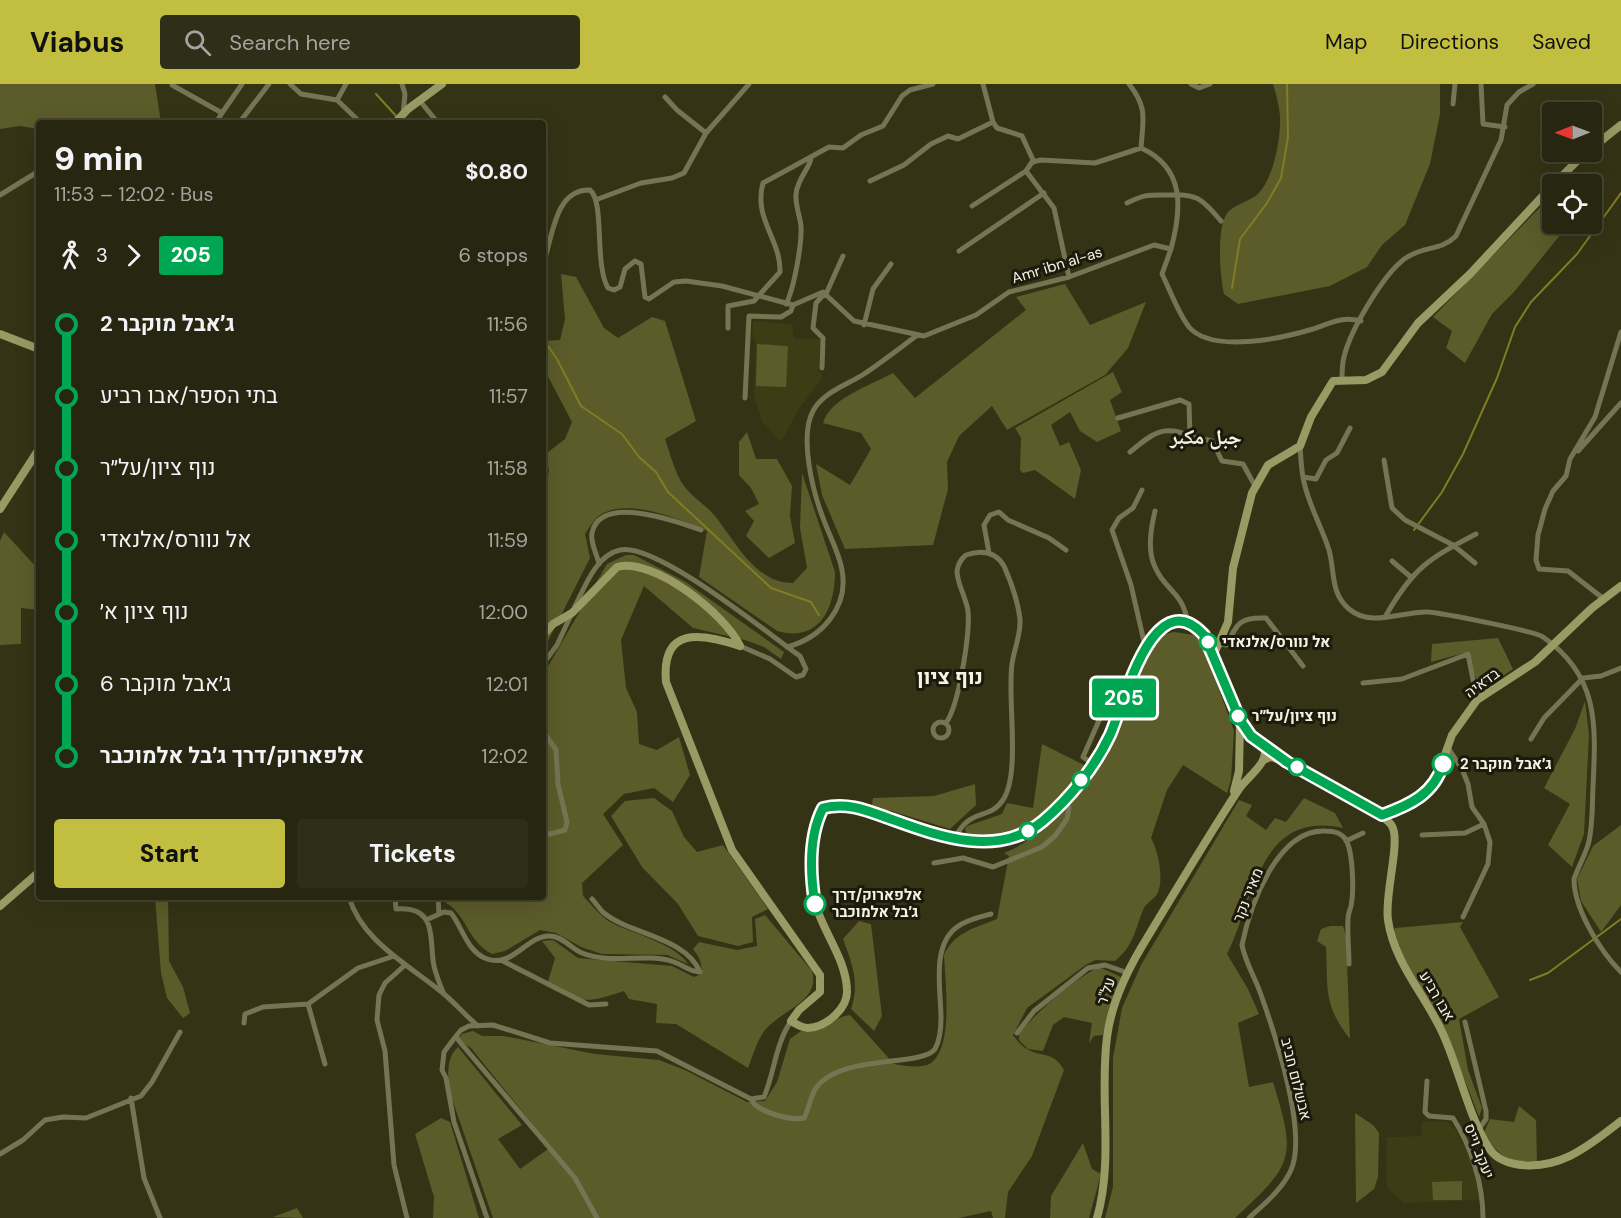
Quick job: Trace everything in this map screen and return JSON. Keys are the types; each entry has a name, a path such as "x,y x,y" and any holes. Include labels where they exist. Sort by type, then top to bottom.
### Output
{"street":[{"path":"218,120 242,84"},
{"path":"241,120 269,84"},
{"path":"290,84 301,94 337,100 358,120"},
{"path":"337,100 346,84"},
{"path":"402,84 405,94 403,114"},
{"path":"398,120 442,84"},
{"path":"598,200 641,183 678,177 688,168 706,133 749,84"},
{"path":"728,328 730,304 751,303 780,272 778,256 761,212 763,183 829,147 843,148 861,135 883,126 902,96 910,90 933,84"},
{"path":"983,84 993,122 1004,132 1022,136 1034,162"},
{"path":"1129,84 1139,96 1144,110 1141,148"},
{"path":"1191,84 1199,88 1210,84"},
{"path":"1453,104 1455,84"},
{"path":"1481,84 1483,124 1505,127"},
{"path":"1342,380 1344,355 1388,273 1412,254 1448,244 1456,236 1486,177 1505,127 1508,105 1519,92 1533,84"},
{"path":"172,85 222,113"},
{"path":"666,97 677,110 706,133"},
{"path":"420,100 436,120"},
{"path":"870,180 904,165 931,144 948,136 958,139 993,122"},
{"path":"1602,140 1621,125"},
{"path":"972,206 1026,171 1027,166 1034,162 1041,160 1095,163 1141,148 1154,154 1176,180 1178,208 1171,249 1162,274 1190,327 1207,339 1228,342 1295,333 1342,318 1361,321"},
{"path":"786,304 794,285 801,239 796,197 798,181 810,165 811,157"},
{"path":"1564,174 1577,162"},
{"path":"1026,171 1054,208 1069,277"},
{"path":"1,197 36,173"},
{"path":"546,255 562,204 581,190 590,190 598,200 599,258 603,280 608,288 614,290 620,287 625,269 635,261 641,264 642,289 645,297 650,299 674,282 686,281 700,281 793,305 813,295 826,294"},
{"path":"959,251 1044,193"},
{"path":"1127,202 1145,194 1189,194 1198,198 1221,220"},
{"path":"1542,197 1470,274 1418,323 1382,372 1366,380 1333,381 1326,389 1300,446 1303,477 1329,549 1337,594 1350,610 1360,615 1385,617 1420,611 1436,612 1529,631 1544,638 1573,664 1583,678 1593,710 1594,763 1590,833 1574,879 1574,887 1584,919 1621,972"},
{"name":"Amr ibn al-as","path":"826,294 846,316 864,325 916,336 949,328 976,315 1009,292 1069,277 1154,245 1171,249"},
{"path":"822,368 823,338 813,328 816,303 826,294 843,256"},
{"path":"864,325 873,289 891,264"},
{"path":"745,398 749,316 781,317 791,311 793,305"},
{"path":"1604,599 1568,571 1537,567 1540,525 1553,491 1566,476 1570,459 1595,417 1621,332"},
{"path":"0,334 36,348"},
{"path":"787,647 802,643 822,630 836,609 843,582 839,558 823,519 813,482 807,436 810,418 824,397 863,374 916,336"},
{"path":"1118,418 1180,400 1190,404 1190,436"},
{"path":"1570,459 1621,403"},
{"path":"1303,477 1316,479 1326,460 1336,453 1350,428"},
{"path":"1130,452 1161,430 1173,429 1212,441 1222,461 1243,464 1255,486"},
{"path":"1214,654 1230,613 1233,568 1240,532 1255,486 1268,465 1300,446"},
{"path":"0,509 36,454"},
{"path":"1384,460 1392,507 1405,520 1453,545 1474,563"},
{"path":"1142,490 1132,508 1119,518 1112,530 1131,585 1145,646"},
{"path":"1155,511 1151,531 1155,567 1177,594 1185,609 1188,623"},
{"path":"988,553 984,525 990,515 999,512 1008,520 1048,538 1066,550"},
{"path":"600,564 592,534 598,522 612,514 653,515 701,530"},
{"path":"1385,617 1401,589 1426,562 1476,534"},
{"path":"546,660 557,645 600,564 619,550 635,551 680,571 787,647 805,664 803,675 796,677 770,659 740,646 707,637 689,636 671,646 667,654 666,682 732,850 820,975 820,992 799,1010 777,1045 772,1079 764,1097 751,1099"},
{"path":"945,723 955,708 968,629 968,611 958,576 958,565 966,555 988,553 999,559 1004,566 1020,622 1012,672 1012,747 1009,780 1000,803 988,812 968,819 955,838"},
{"path":"1392,561 1412,578"},
{"path":"546,632 553,624 572,613 617,567 627,564 653,571 691,595 733,630 740,646"},
{"name":"בדאיה","path":"1382,815 1411,803 1434,785 1461,720 1477,700 1535,662 1621,586"},
{"path":"1218,644 1227,645 1236,625 1251,617 1266,618 1303,666"},
{"path":"791,1021 809,1028 818,1025 844,1007 846,1000 844,971 815,904 813,889 815,825 823,808 835,805 856,806 955,838 989,842 1011,838 1041,822 1064,801 1093,764 1110,735 1145,646 1166,626 1188,623 1197,627 1204,635 1240,720 1266,752 1264,760"},
{"path":"1363,683 1402,679 1467,654 1477,700"},
{"path":"1531,739 1544,718 1583,678 1601,676 1621,669"},
{"path":"1093,764 1083,757 1108,700"},
{"path":"1240,720 1239,760 1249,767 1257,766 1270,757 1287,762"},
{"path":"931,742 936,736 946,735 949,728 945,723 939,722 933,726 936,736"},
{"path":"546,735 556,750 558,784 567,822 565,830 546,833"},
{"path":"1240,747 1245,741 1259,743 1287,762 1382,815"},
{"path":"1448,748 1462,769 1468,784 1472,807 1484,824 1490,842 1488,864 1463,916"},
{"name":"על\"ר","path":"1231,801 1237,783 1239,760"},
{"name":"על\"ר","path":"1097,1218 1105,1186 1107,1037 1114,1006 1128,973 1231,801 1257,766"},
{"path":"934,862 963,858 993,867 1042,848 1055,836 1067,819 1068,807 1064,801"},
{"name":"אבו רביע","path":"1382,815 1393,827 1395,839 1387,908 1394,943 1439,1026 1479,1130 1490,1150 1501,1160 1541,1166 1571,1156 1621,1121"},
{"path":"1422,835 1465,833 1484,824"},
{"name":"מאיר נקר","path":"1263,1001 1242,945 1271,868 1288,846 1306,834 1323,831 1338,832 1346,841"},
{"path":"1349,964 1348,915 1352,904 1351,854 1346,841 1364,833"},
{"path":"0,906 36,875"},
{"path":"426,920 440,914 451,913 465,938 477,953 488,960 500,960 515,955 539,938 549,936 557,937 582,953 598,957 658,959 699,972 697,965 684,952 604,914 592,898"},
{"path":"351,900 370,932 404,966 443,993 478,1026"},
{"path":"395,900 396,909 411,908 426,920 431,936 433,963 443,993"},
{"path":"438,900 440,914"},
{"path":"487,1218 454,1122 446,1078 442,1070 444,1052 461,1030 493,1025 550,1043 657,1051 751,1099 757,1107 796,1120 804,1118 816,1088 826,1079 872,1062 919,1059 932,1053 937,1046 941,1026 940,954 946,938 957,926 991,914"},
{"path":"244,1023 245,1014 254,1009 308,1004 358,968 394,956"},
{"path":"500,960 589,1005 606,1004"},
{"path":"1017,1033 1034,1011 1088,968 1105,965 1128,973"},
{"path":"404,966 382,989 377,1020 385,1051 394,1165 406,1218"},
{"name":"אבשלום חביב","path":"1249,1218 1280,1189 1294,1161 1297,1143 1292,1109 1263,1001"},
{"path":"308,1004 325,1064"},
{"path":"1465,1022 1486,1111 1485,1119 1479,1130"},
{"path":"0,1154 23,1140 45,1120 63,1117 86,1118 130,1098 141,1096 153,1082 180,1032"},
{"path":"456,1036 575,1178 597,1218"},
{"name":"יעקב וייס","path":"1427,1081 1425,1112 1429,1116 1453,1118 1459,1128 1482,1194 1483,1218"},
{"path":"130,1098 144,1178 160,1218"}],"shaded area":[{"path":"0,84 155,84 161,120 36,120 36,129 20,126 0,129"},
{"path":"1273,84 1440,84 1440,114 1430,164 1405,225 1382,245 1367,267 1330,286 1238,304 1224,294 1220,266 1222,224 1235,206 1258,194 1264,187 1272,168 1278,146 1280,125 1279,108"},
{"path":"1542,205 1542,234 1561,234 1514,292 1492,314 1465,363 1446,348 1452,331 1433,317"},
{"path":"561,274 576,277 604,328 618,338 652,317 665,321 696,421 665,439 677,473 685,488 715,516 757,569 780,581 793,583 807,568 800,528 802,473 835,572 832,599 828,610 814,627 804,632 777,631 699,577 707,531 669,516 625,508 600,515 585,534 590,558 546,645 546,492 549,469 546,454 565,439 572,422 546,373 546,341 560,340 565,319"},
{"path":"1065,284 1090,325 1146,302 1128,348 1105,375 1007,430 992,406 959,436 947,462 948,489 933,545 845,549 822,495 816,464 850,485 871,449 861,433 823,423 827,414 842,399 893,373 915,398 1026,310 1016,297"},
{"path":"753,321 792,324 794,338 820,339 819,372 822,373 822,378 797,412 781,442 763,423 754,397 756,343 752,336"},
{"path":"757,344 788,346 786,387 756,386"},
{"path":"1113,372 1122,392 1110,400 1121,431 1097,442 1080,431 1070,412 1051,425 1060,446 1069,442 1081,470 1075,499 1035,470 1023,473 1020,470 1021,438 1015,428"},
{"path":"747,432 756,459 777,459 792,486 790,516 795,543 769,558 746,536 754,521 745,511 759,504 751,488 739,475 739,442"},
{"path":"4,532 36,567 36,610 21,608 21,644 0,645 0,541"},
{"path":"626,555 634,555 684,581 784,652 781,659 764,647 745,640 693,628 644,586 621,640 626,688 637,712 639,744 657,750 679,737 690,775 673,802 654,788 624,794 603,814 623,845 582,883 583,896 610,922 664,945 688,964 667,955 602,954 581,947 556,933 540,930 505,951 492,954 477,942 459,914 445,902 445,900 546,900 546,670 607,564"},
{"path":"1174,632 1194,635 1204,647 1234,731 1231,780 1227,793 1183,765 1167,790 1151,838 1159,864 1160,886 1155,897 1144,907 1130,944 1115,961 1096,960 1087,964 1027,1008 1013,1035 1032,1052 1056,1060 1064,1070 1032,1156 1008,1192 1005,1218 993,1218 991,1211 959,1218 493,1218 449,1090 448,1072 451,1056 458,1047 522,1125 498,1139 520,1169 551,1147 471,1048 458,1040 462,1034 473,1031 482,1036 504,1036 595,1054 659,1060 685,1070 747,1102 765,1101 777,1082 790,1039 801,1031 808,1032 821,1028 844,1016 850,1015 894,1064 918,1066 931,1063 938,1055 943,1043 946,1012 944,955 948,947 966,932 997,919 1009,856 1004,853 1024,843 1059,812 1087,772 1136,679 1149,647 1160,635"},
{"path":"1498,638 1513,669 1482,690 1464,653 1431,662 1432,644"},
{"path":"1585,701 1589,735 1584,834 1572,867 1548,845 1570,804 1544,788 1575,729"},
{"path":"1042,744 1086,766 1049,808 1020,830 1004,836 986,838 967,835 965,829 967,826 1002,814 1007,803 1033,808"},
{"path":"975,784 976,805 950,829 872,805 873,798 934,796"},
{"path":"654,798 672,811 684,837 697,852 723,845 768,909 752,917 753,942 738,946 698,936 678,904 642,867 611,816 625,801"},
{"path":"1304,798 1335,813 1343,828 1315,826 1293,832 1277,845 1264,863 1227,954 1248,989 1259,1014 1238,1023 1249,1087 1273,1082 1281,1108 1287,1145 1285,1159 1279,1172 1235,1218 1105,1218 1113,1187 1113,1058 1122,1008 1141,965 1239,800 1252,805 1246,816 1266,830 1275,818 1286,822"},
{"path":"1621,825 1621,905 1601,932 1581,901 1577,879 1593,846"},
{"path":"155,900 168,900 169,961 183,987 190,1013 183,1018 167,998 161,973"},
{"path":"765,915 812,971 813,981 806,998 773,1022 763,1033 748,1068 676,1024 656,1023 657,1004 629,999 624,991 584,1000 547,985 555,958 542,941 553,940 578,958 672,966 694,977 701,974 700,960 693,949 699,942 737,950 757,946 755,919"},
{"path":"859,921 871,924 882,1016 874,1031 851,1009 855,982 843,939"},
{"path":"1463,922 1460,927 1499,997 1459,1019 1468,1070 1482,1108 1479,1117 1448,1042 1399,950 1394,933 1395,928"},
{"path":"1343,926 1346,937 1350,1039 1341,1027 1331,1006 1327,985 1326,947 1317,941 1321,929"},
{"path":"1099,967 1121,977 1103,1035 1094,1036 1089,1043 1092,1023 1064,1017 1053,1025 1043,1051 1028,1049 1019,1040 1019,1034 1068,987"},
{"path":"1519,1106 1536,1120 1537,1162 1518,1161 1505,1156 1494,1147 1484,1132 1490,1119 1514,1122"},
{"path":"1355,1113 1373,1125 1379,1133 1378,1177 1374,1189 1356,1203"},
{"path":"441,1118 450,1122 479,1218 433,1218 434,1197 415,1134"},
{"path":"1422,1122 1447,1122 1456,1130 1471,1161 1481,1200 1403,1203 1387,1187 1387,1137 1421,1136"},
{"path":"1083,1143 1092,1169 1101,1174 1089,1218 1050,1218 1051,1196"},
{"path":"1462,1181 1462,1200 1433,1200 1432,1182"},
{"path":"297,1208 303,1218 273,1217"}],"waterway":[{"path":"1232,288 1240,239 1267,203 1281,178 1288,137 1287,84"},
{"path":"376,94 397,117"},
{"path":"1414,530 1442,492 1463,454 1497,378 1515,327 1531,302 1577,254 1621,193"},
{"path":"546,343 557,359 581,406 622,434 639,457 656,472 668,492 771,588 811,602 819,615"},
{"path":"1530,980 1548,973 1621,919"}],"bus line":[{"name":"205","path":"815,904 812,846 815,825 823,808 835,805 856,806 935,834 979,842 1011,838 1027,832 1041,822 1058,807 1082,779 1101,751 1110,735 1145,646 1158,631 1173,623 1188,623 1197,627 1204,635 1240,720 1251,736 1287,762 1382,815 1404,807 1428,791 1439,778 1443,764"}],"place":[{"name":"אל נוורס/אלנאדי","path":"1208,642"},
{"name":"נוף ציון/על״ר","path":"1238,716"},
{"name":"ג׳אבל מוקבר 2","path":"1443,764"},
{"name":"אלפארוק/דרך ג׳בל אלמוכבר","path":"815,904"}],"district":[{"name":"جبل مكبر","path":"1206,437"},
{"name":"נוף ציון","path":"950,677"}]}
